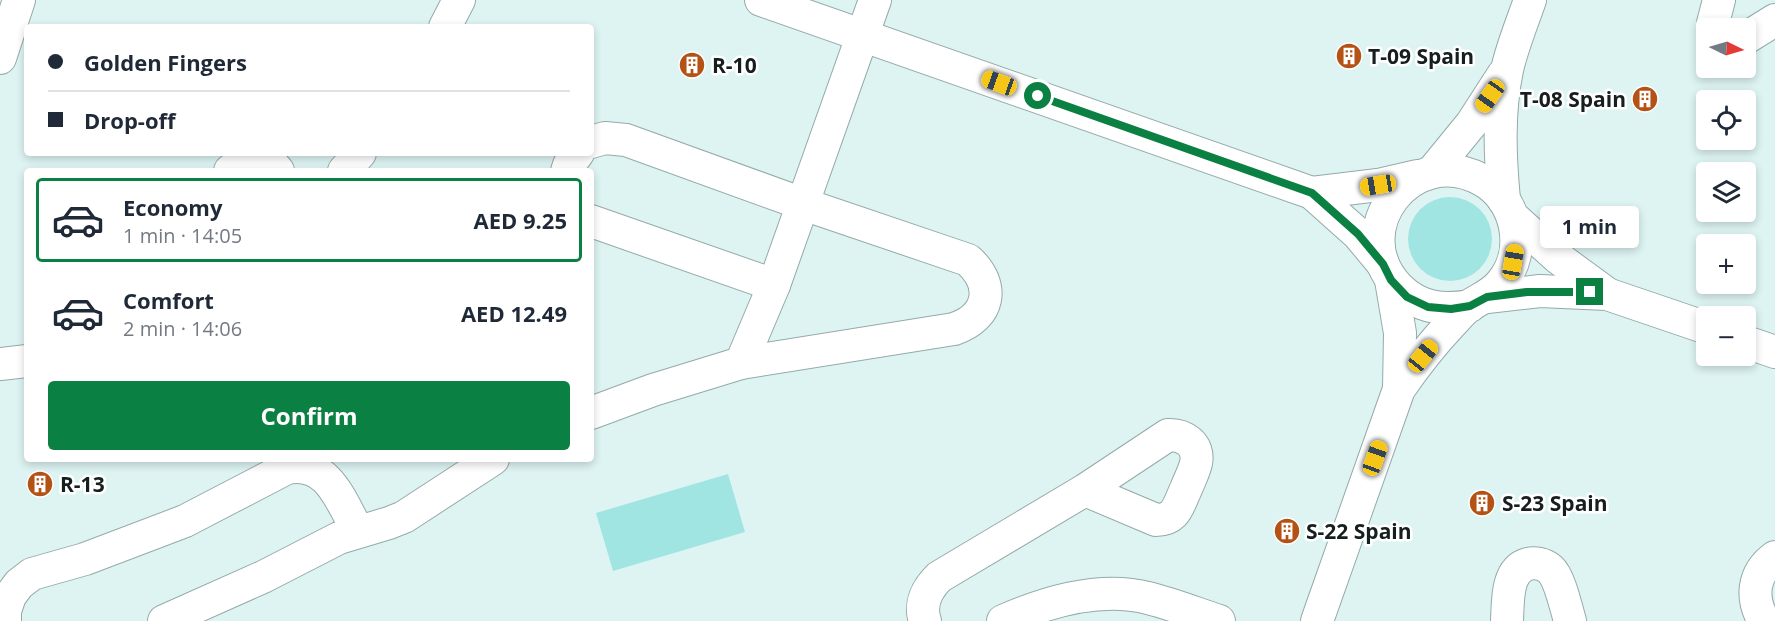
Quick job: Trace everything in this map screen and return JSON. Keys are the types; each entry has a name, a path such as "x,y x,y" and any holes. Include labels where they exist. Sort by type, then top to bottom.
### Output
{"street":[{"path":"447,24 459,0"},
{"path":"761,0 1312,193 1351,227 1407,297 1428,307 1451,309 1478,301 1540,291 1607,294 1696,324"},
{"path":"741,363 774,285 875,0"},
{"path":"1317,621 1399,389 1432,345 1478,301 1503,281 1513,262 1517,240 1509,209 1500,134 1507,69 1530,0"},
{"path":"1714,18 1719,0"},
{"path":"0,58 18,1"},
{"path":"1756,32 1775,20"},
{"path":"1399,389 1400,333 1387,272 1378,244 1380,223 1388,204 1401,188 1425,174 1472,123 1507,69"},
{"path":"594,140 605,138 626,140 803,204 969,260 984,280 986,293 984,306 976,317 966,325 954,329 741,363 654,390 594,412"},
{"path":"234,168 248,156"},
{"path":"266,156 276,168"},
{"path":"347,168 357,156"},
{"path":"1312,193 1368,186 1452,170 1473,175 1490,184 1509,209 1557,257 1607,294"},
{"path":"594,222 774,285"},
{"path":"1756,345 1775,352"},
{"path":"0,364 24,361"},
{"path":"164,621 263,577 339,538 404,517 488,462"},
{"path":"5,621 5,611 10,596 32,573 85,559 184,521 287,468 298,465 309,467 327,478 358,531"},
{"path":"925,621 924,601 929,587 939,577 1085,490"},
{"path":"1764,621 1755,597 1756,582 1762,568 1775,557"},
{"path":"1507,621 1511,582 1515,572 1522,566 1532,563 1542,564 1556,577 1570,621"},
{"path":"1004,621 1048,604 1096,595 1146,597 1219,621"}],"shaded area":[{"path":"1450,197 1466,200 1480,209 1489,223 1492,239 1489,255 1480,269 1466,278 1450,281 1434,278 1420,269 1411,255 1408,239 1411,223 1420,209 1434,200"},
{"path":"728,474 745,532 613,571 596,513"}],"place":[{"name":"T-09 Spain","path":"1349,56"},
{"name":"R-10","path":"692,65"},
{"name":"T-08 Spain","path":"1645,99"},
{"name":"R-13","path":"40,484"},
{"name":"S-23 Spain","path":"1482,503"},
{"name":"S-22 Spain","path":"1287,531"}],"route":[{"path":"1038,96 1312,193 1358,234 1383,264 1391,280 1407,297 1428,307 1451,309 1470,306 1487,297 1527,292 1590,292"}]}
